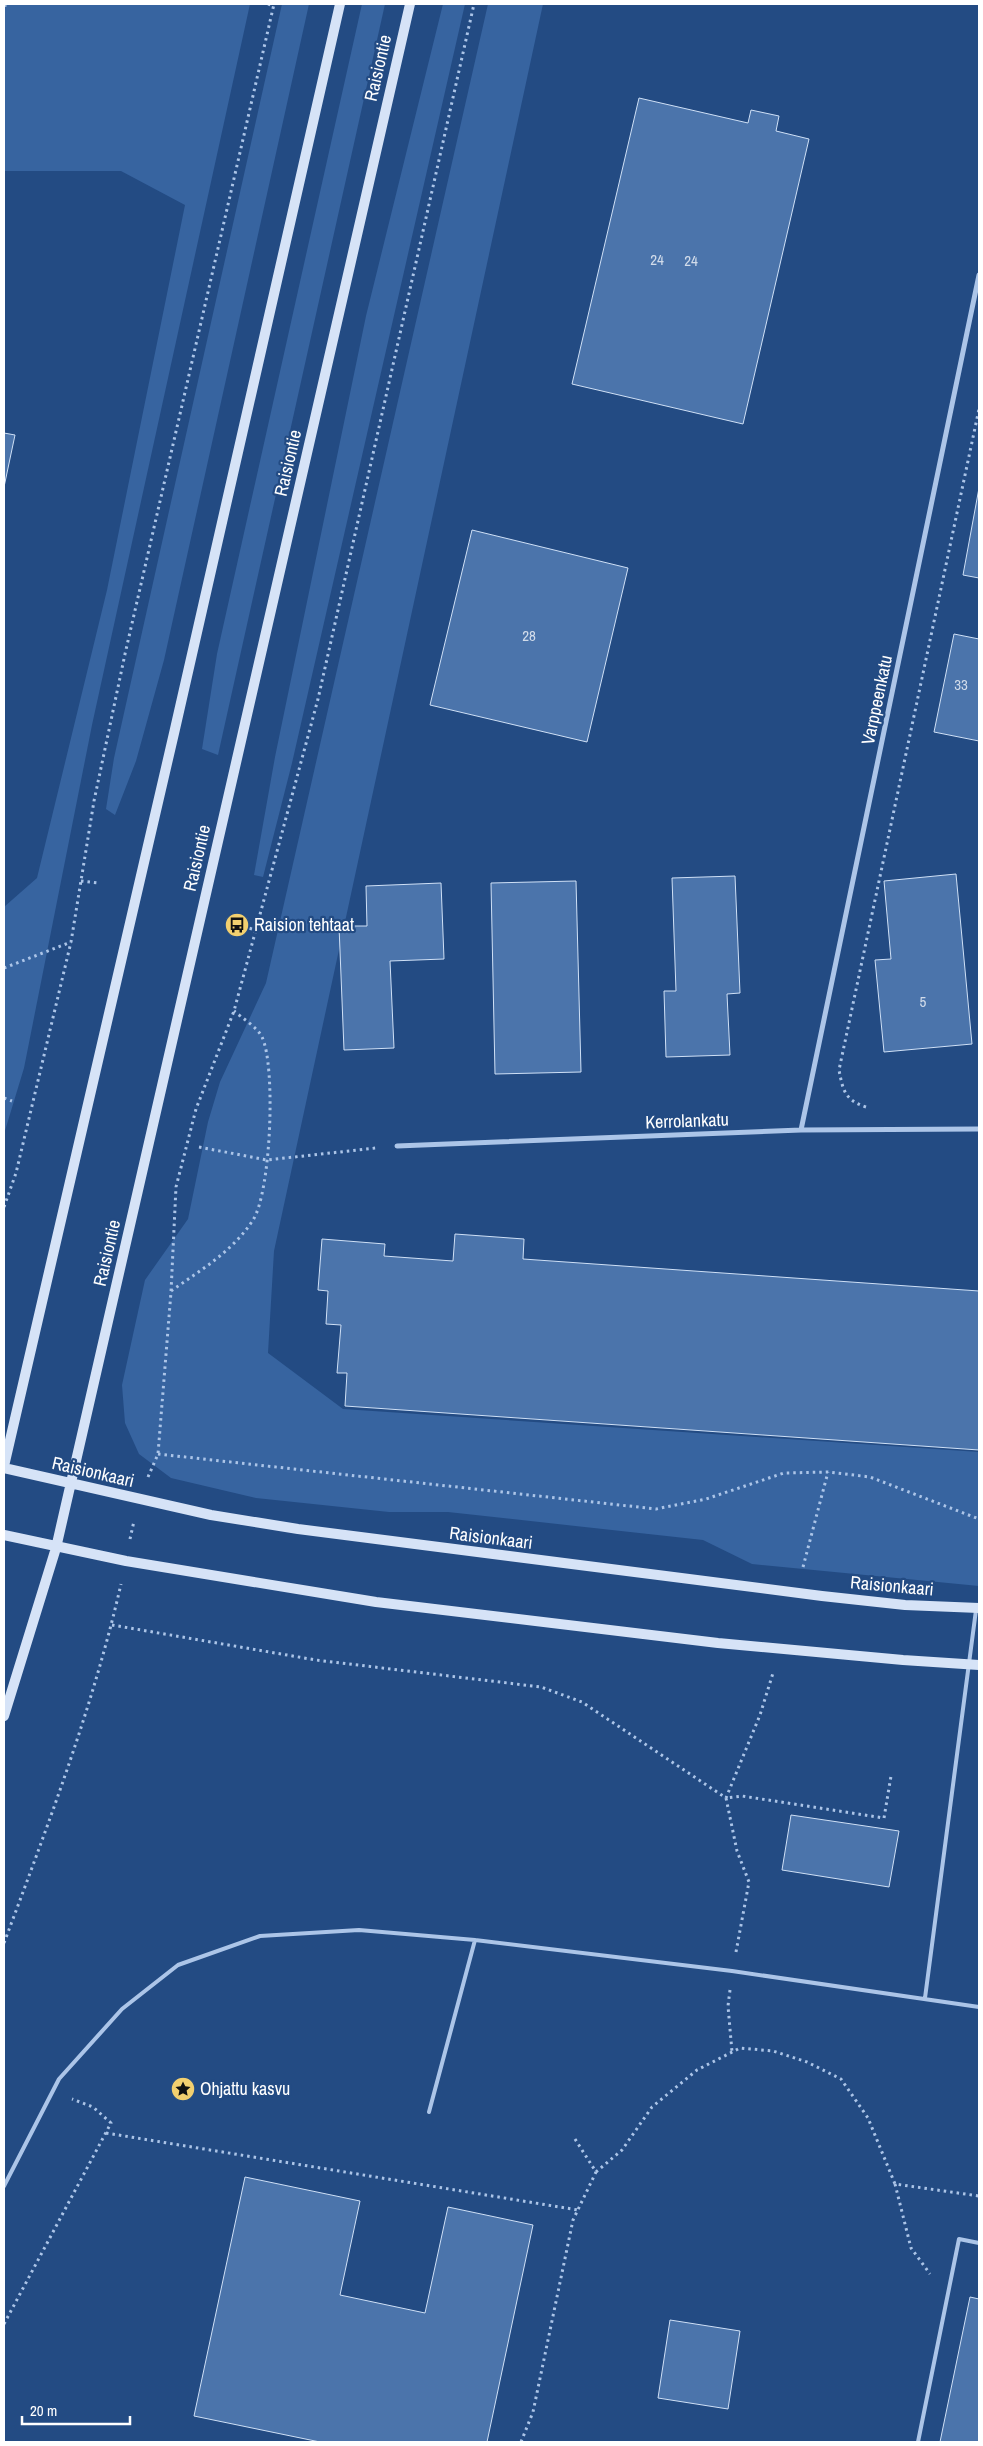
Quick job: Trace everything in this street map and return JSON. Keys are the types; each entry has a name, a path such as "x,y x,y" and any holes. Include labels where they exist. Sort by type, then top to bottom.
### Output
{"main road":[{"path":"4,1467 340,4"},
{"name":"Raisiontie","path":"4,1716 56,1548 410,4"},
{"name":"Raisionkaari","path":"4,1467 70,1484 211,1515 288,1528 905,1605 978,1608"},
{"path":"4,1535 56,1548 126,1561 376,1602 718,1643 974,1665"}],"street":[{"name":"Varppeenkatu","path":"801,1130 979,275"},
{"name":"Kerrolankatu","path":"397,1146 801,1130 979,1129"}],"lane":[{"path":"925,1998 974,1665 978,1608"},
{"path":"4,2186 59,2079 122,2009 178,1965 260,1936 359,1930 475,1940 732,1971 979,2007"},
{"path":"428,2112 475,1940"},
{"path":"918,2442 959,2239 979,2243"}],"path":[{"path":"4,6 8,4"},
{"path":"4,1207 18,1163 71,942 94,801 125,654 274,5 268,4"},
{"path":"4,1943 61,1790 112,1625 138,1499 158,1454 171,1292 176,1187 196,1109 234,1011 318,699 474,4"},
{"path":"871,1108 853,1103 843,1090 839,1070 979,408"},
{"path":"82,881 98,883"},
{"path":"237,925 256,930"},
{"path":"4,968 71,942"},
{"path":"171,1292 222,1256 255,1218 264,1194 270,1084 268,1057 261,1036 234,1011"},
{"path":"4,1098 12,1101"},
{"path":"199,1147 267,1160 397,1146"},
{"path":"158,1454 656,1509 706,1499 784,1473 828,1472 870,1477 979,1519"},
{"path":"803,1567 828,1472"},
{"path":"112,1625 316,1660 541,1687 582,1702 726,1798 742,1796 884,1818 891,1776"},
{"path":"743,1907 749,1882 737,1850 726,1798 760,1715 773,1672"},
{"path":"521,2442 533,2412 573,2220 596,2172 622,2150 652,2108 696,2070 740,2048 773,2052 799,2059 841,2079 868,2118 896,2184 911,2248 947,2296"},
{"path":"4,2324 111,2123 93,2108 52,2092"},
{"path":"106,2133 578,2210"},
{"path":"575,2139 596,2172"},
{"path":"896,2184 979,2196"}],"shaded area":[{"path":"4,4 250,4 92,725 24,1068 4,1134 4,907 37,878 107,590 185,205 121,171 4,171"},
{"path":"282,4 309,4 164,660 136,761 115,815 106,809 114,758"},
{"path":"362,4 385,4 218,755 202,749 217,654"},
{"path":"443,4 465,4 292,763 263,877 254,875 275,757 366,316"},
{"path":"488,4 543,4 274,1251 268,1353 343,1409 979,1452 979,1586 752,1564 703,1540 448,1512 389,1512 256,1498 171,1478 139,1454 125,1423 122,1385 145,1280 188,1219 208,1122 220,1082 266,983"}],"building":[{"path":"639,98 748,123 751,110 779,116 776,131 809,139 743,424 572,384"},
{"path":"4,433 15,435 4,487"},
{"path":"979,488 979,578 963,575"},
{"path":"472,530 628,568 587,742 430,705"},
{"path":"954,634 979,639 979,741 934,732"},
{"path":"956,874 972,1044 884,1052 875,960 891,959 884,881"},
{"path":"735,876 740,993 727,994 730,1055 666,1057 664,991 676,991 672,878"},
{"path":"576,881 581,1072 495,1074 491,883"},
{"path":"441,883 444,959 390,961 394,1048 344,1050 339,926 367,926 366,886"},
{"path":"455,1234 524,1239 523,1259 979,1291 979,1450 345,1406 347,1373 337,1373 341,1325 326,1324 328,1291 318,1290 322,1239 385,1244 384,1256 453,1261"},
{"path":"791,1815 899,1831 889,1887 782,1870"},
{"path":"245,2177 360,2201 340,2295 425,2313 448,2207 533,2225 487,2442 320,2442 194,2416"},
{"path":"970,2297 979,2299 979,2442 940,2442"},
{"path":"670,2320 740,2331 728,2409 658,2398"}],"place":[{"name":"Raision tehtaat","path":"237,925"},
{"name":"Ohjattu kasvu","path":"183,2089"}]}
